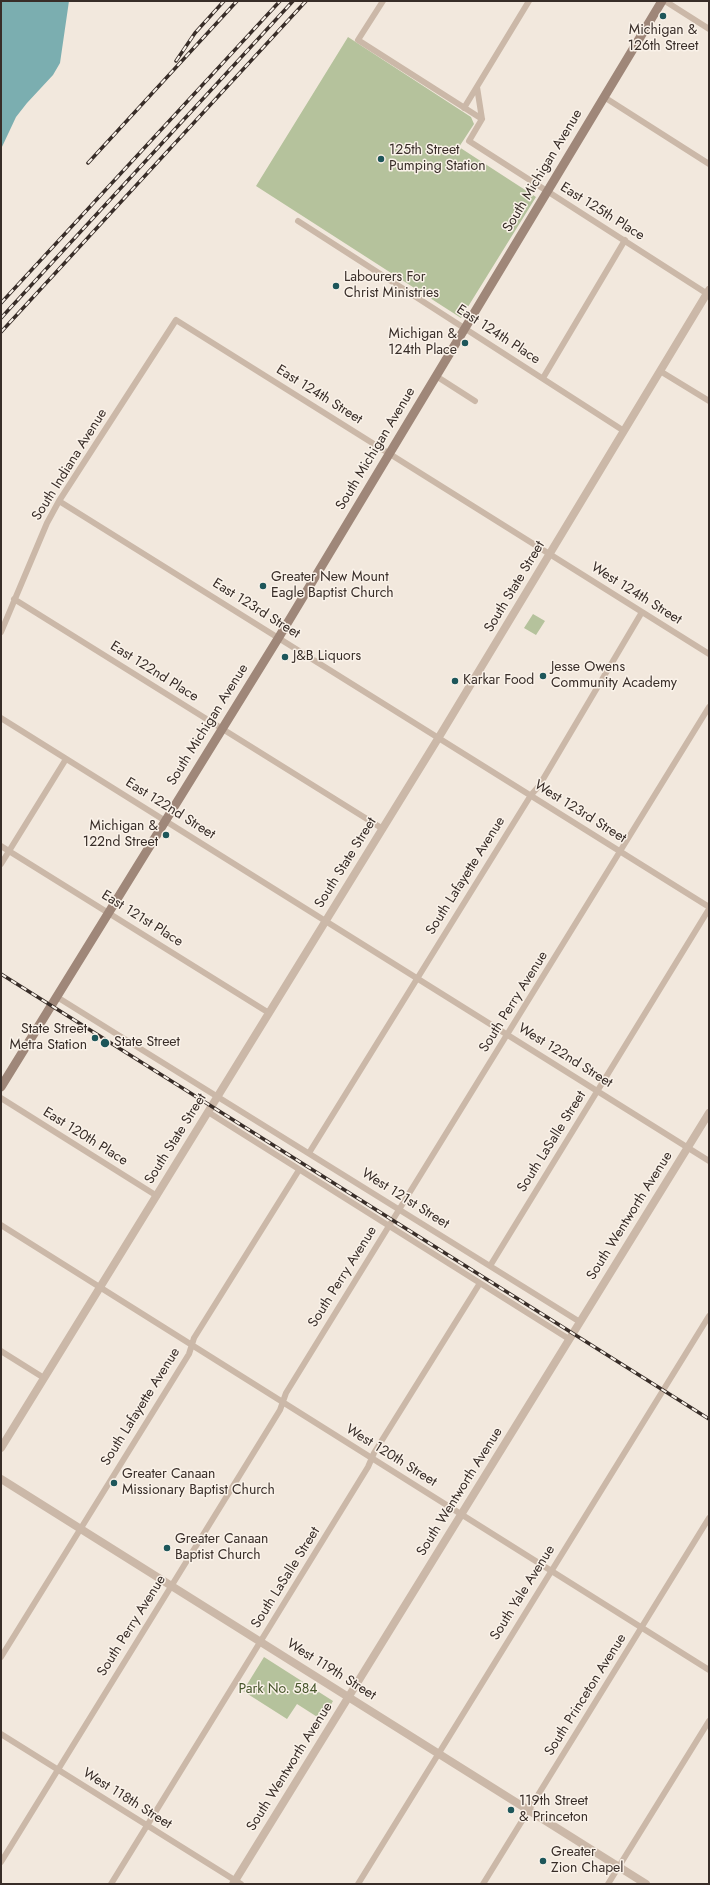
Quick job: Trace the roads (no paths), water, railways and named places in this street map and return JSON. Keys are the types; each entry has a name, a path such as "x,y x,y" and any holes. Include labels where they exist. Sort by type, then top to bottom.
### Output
{"main road":[{"name":"South Michigan Avenue","path":"1,1087 279,637 662,1"}],"street":[{"path":"383,1 358,40 482,119"},
{"path":"464,108 529,1"},
{"path":"665,1 709,29"},
{"path":"477,87 482,119"},
{"path":"604,97 709,164"},
{"name":"East 125th Place","path":"482,119 469,141 708,293"},
{"name":"East 124th Place","path":"298,221 624,431"},
{"path":"543,378 625,240"},
{"name":"South State Street","path":"1,1448 383,829 708,293"},
{"name":"East 124th Street","path":"176,320 551,554"},
{"name":"South Indiana Avenue","path":"1,632 47,523 176,320"},
{"path":"660,371 709,401"},
{"path":"436,376 475,402"},
{"name":"East 123rd Street","path":"60,501 439,737"},
{"name":"West 124th Street","path":"551,554 709,654"},
{"name":"East 122nd Place","path":"14,599 383,829"},
{"name":"South Lafayette Avenue","path":"309,1153 531,795 539,786 642,612"},
{"name":"South Perry Avenue","path":"1,1862 280,1410 286,1393 709,707"},
{"name":"East 122nd Street","path":"1,718 326,920"},
{"name":"West 123rd Street","path":"439,737 709,908"},
{"path":"1,864 66,759"},
{"name":"East 121st Place","path":"1,846 269,1013"},
{"name":"South LaSalle Street","path":"490,1266 709,908"},
{"name":"West 122nd Street","path":"326,920 709,1161"},
{"name":"West 121st Street","path":"57,997 580,1322"},
{"name":"East 120th Place","path":"1,1098 157,1196"},
{"path":"208,1112 569,1339"},
{"name":"South Wentworth Avenue","path":"236,1883 461,1514 709,1113"},
{"name":"South Lafayette Avenue","path":"1,1657 190,1352 194,1338 299,1170"},
{"name":"West 120th Street","path":"1,1225 709,1670"},
{"name":"South LaSalle Street","path":"111,1884 480,1283"},
{"name":"South Yale Avenue","path":"358,1884 709,1316"},
{"path":"1,1351 44,1378"},
{"name":"West 119th Street","path":"1,1479 646,1884"},
{"name":"South Princeton Avenue","path":"483,1884 709,1518"},
{"path":"608,1884 709,1721"},
{"name":"West 118th Street","path":"1,1734 147,1825 236,1883"}],"water":[{"path":"1,1 69,1 60,63 53,75 16,117 1,149"}],"railway":[{"path":"176,61 195,33 224,1"},
{"path":"88,163 237,1"},
{"path":"1,303 280,1"},
{"path":"1,318 293,1"},
{"path":"1,332 306,1"},
{"path":"1,974 709,1419"}],"place":[{"name":"Michigan & 126th Street","path":"663,16"},
{"name":"125th Street Pumping Station","path":"381,159"},
{"name":"Labourers For Christ Ministries","path":"336,286"},
{"name":"Michigan & 124th Place","path":"465,343"},
{"name":"Greater New Mount Eagle Baptist Church","path":"263,586"},
{"name":"J&B Liquors","path":"285,657"},
{"name":"Jesse Owens Community Academy","path":"543,676"},
{"name":"Karkar Food","path":"455,681"},
{"name":"Michigan & 122nd Street","path":"166,835"},
{"name":"State Street Metra Station","path":"95,1038"},
{"name":"State Street","path":"105,1043"},
{"name":"Greater Canaan Missionary Baptist Church","path":"114,1483"},
{"name":"Greater Canaan Baptist Church","path":"167,1548"},
{"name":"119th Street & Princeton","path":"511,1810"},
{"name":"Greater Zion Chapel","path":"543,1861"}],"park label":[{"name":"Park No. 584","path":"278,1690"}]}
